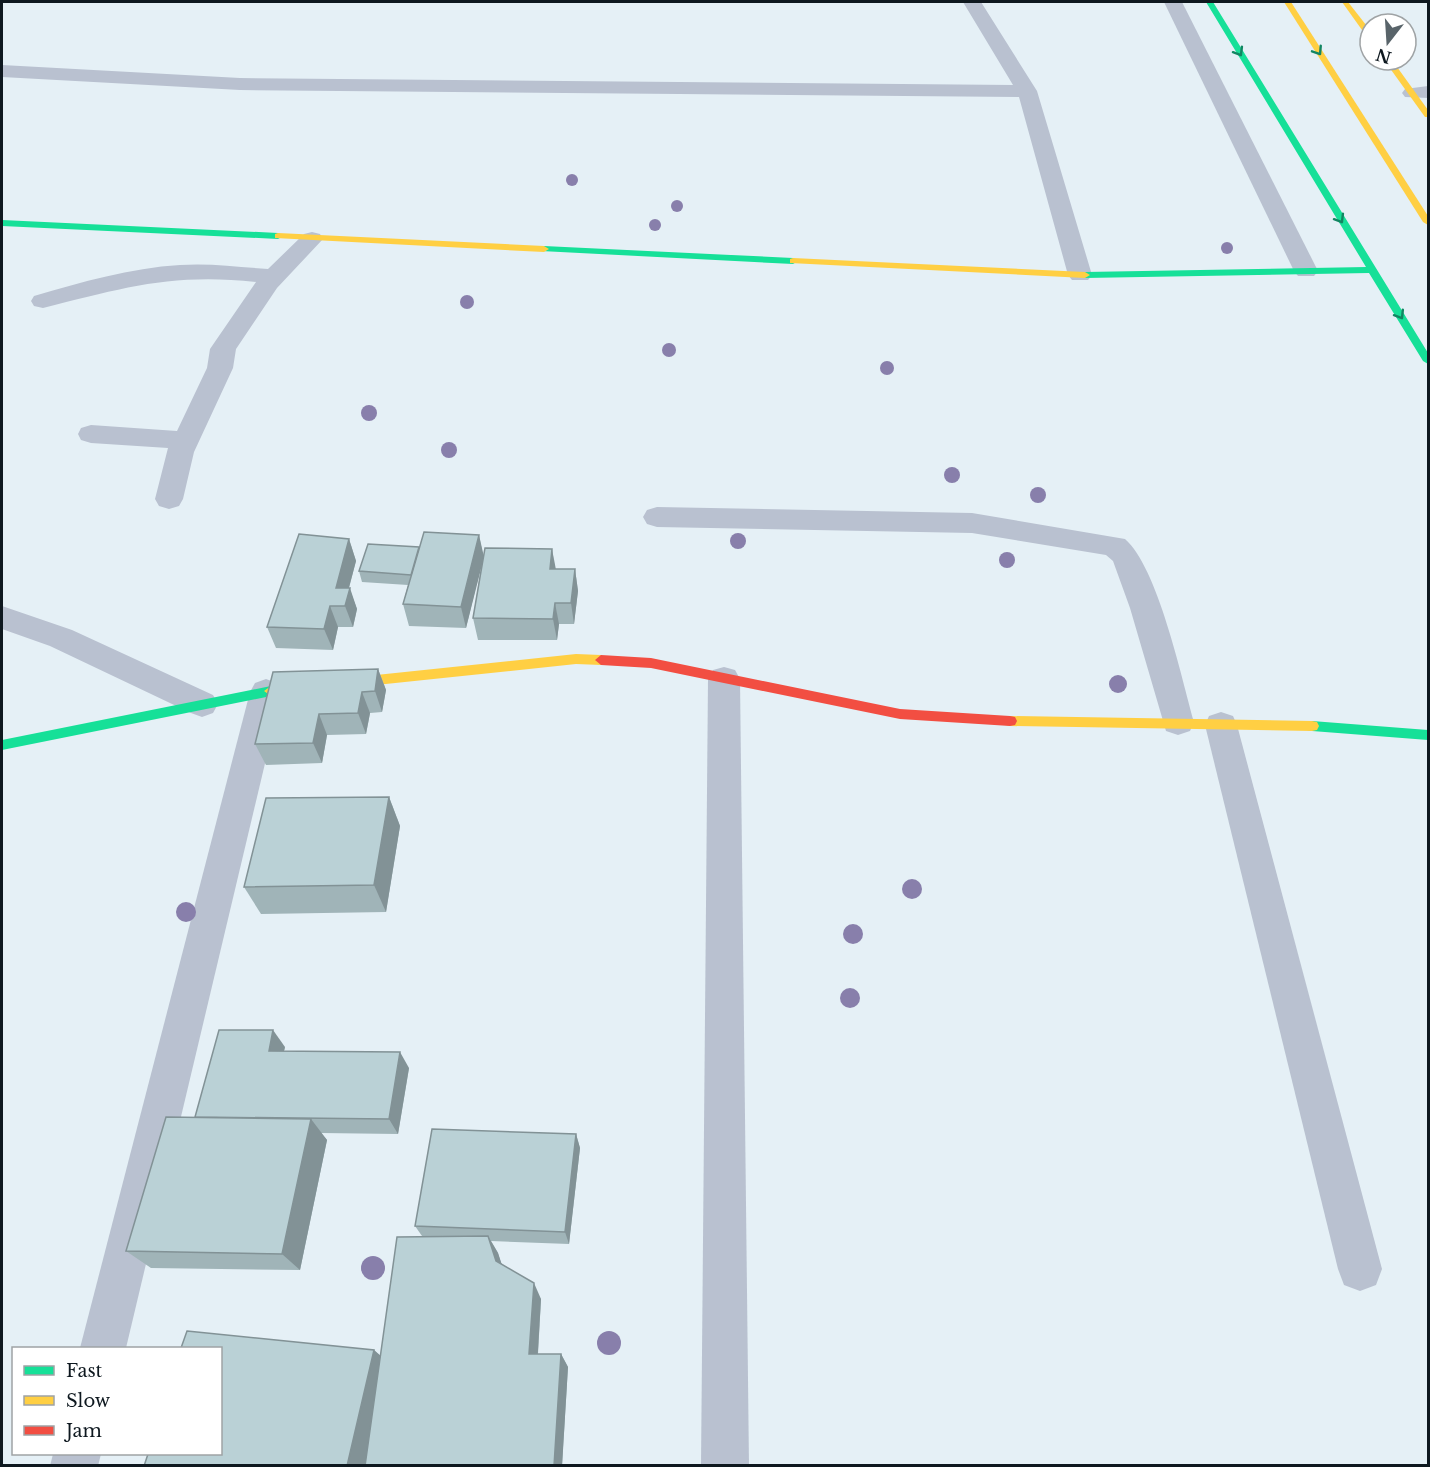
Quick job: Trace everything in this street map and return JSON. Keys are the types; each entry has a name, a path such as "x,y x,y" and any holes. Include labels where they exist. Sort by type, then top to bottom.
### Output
{"main road":[{"path":"1209,2 1428,361"},
{"path":"1287,2 1428,222"},
{"path":"1345,2 1358,19"},
{"path":"1400,72 1420,92 1428,115"},
{"path":"2,223 1080,275 1371,270"},
{"path":"2,745 266,692 576,659 651,663 900,714 1039,723 1178,722 1328,727 1428,735"}],"street":[{"path":"972,2 1027,91 1080,275"},
{"path":"1173,2 1306,271"},
{"path":"2,70 240,84 1027,91"},
{"path":"169,499 185,440 220,368 223,349 236,326 273,278 312,239"},
{"path":"43,301 114,280 168,273 201,271 273,278"},
{"path":"91,434 185,440"},
{"path":"657,517 972,523 1115,546 1126,556 1145,608 1178,722"},
{"path":"2,617 61,638 202,704"},
{"path":"724,679 725,1466"},
{"path":"103,1347 266,692"},
{"path":"1221,725 1360,1269"}],"building":[{"path":"424,532 479,535 461,607 403,604"},
{"path":"299,534 349,539 336,588 350,588 345,606 330,606 324,629 267,627"},
{"path":"368,544 419,547 411,575 359,571"},
{"path":"485,548 552,549 550,569 575,569 571,603 555,603 553,619 473,618"},
{"path":"378,669 375,691 362,692 358,713 319,714 313,743 255,744 273,672"},
{"path":"389,797 374,885 244,887 266,798"},
{"path":"219,1030 273,1030 269,1051 400,1052 389,1119 195,1117"},
{"path":"166,1117 311,1119 282,1254 126,1251"},
{"path":"432,1129 576,1134 565,1232 415,1226"},
{"path":"488,1236 496,1261 534,1283 529,1354 561,1354 554,1466 365,1466 397,1237"},
{"path":"187,1331 374,1350 347,1466 144,1466 148,1455 222,1455 222,1347 181,1347"}],"traffic: fast":[{"path":"1209,2 1428,361"},
{"path":"2,223 278,236"},
{"path":"544,249 793,261"},
{"path":"1085,275 1371,270"},
{"path":"2,745 271,691"},
{"path":"1312,726 1428,735"}],"traffic: slow":[{"path":"1287,2 1428,222"},
{"path":"1345,2 1358,19"},
{"path":"1397,72 1428,115"},
{"path":"278,236 544,249"},
{"path":"793,261 1085,275"},
{"path":"271,691 576,659 601,660"},
{"path":"1010,721 1312,726"}],"traffic: jam":[{"path":"601,660 651,663 900,714 1010,721"}]}
